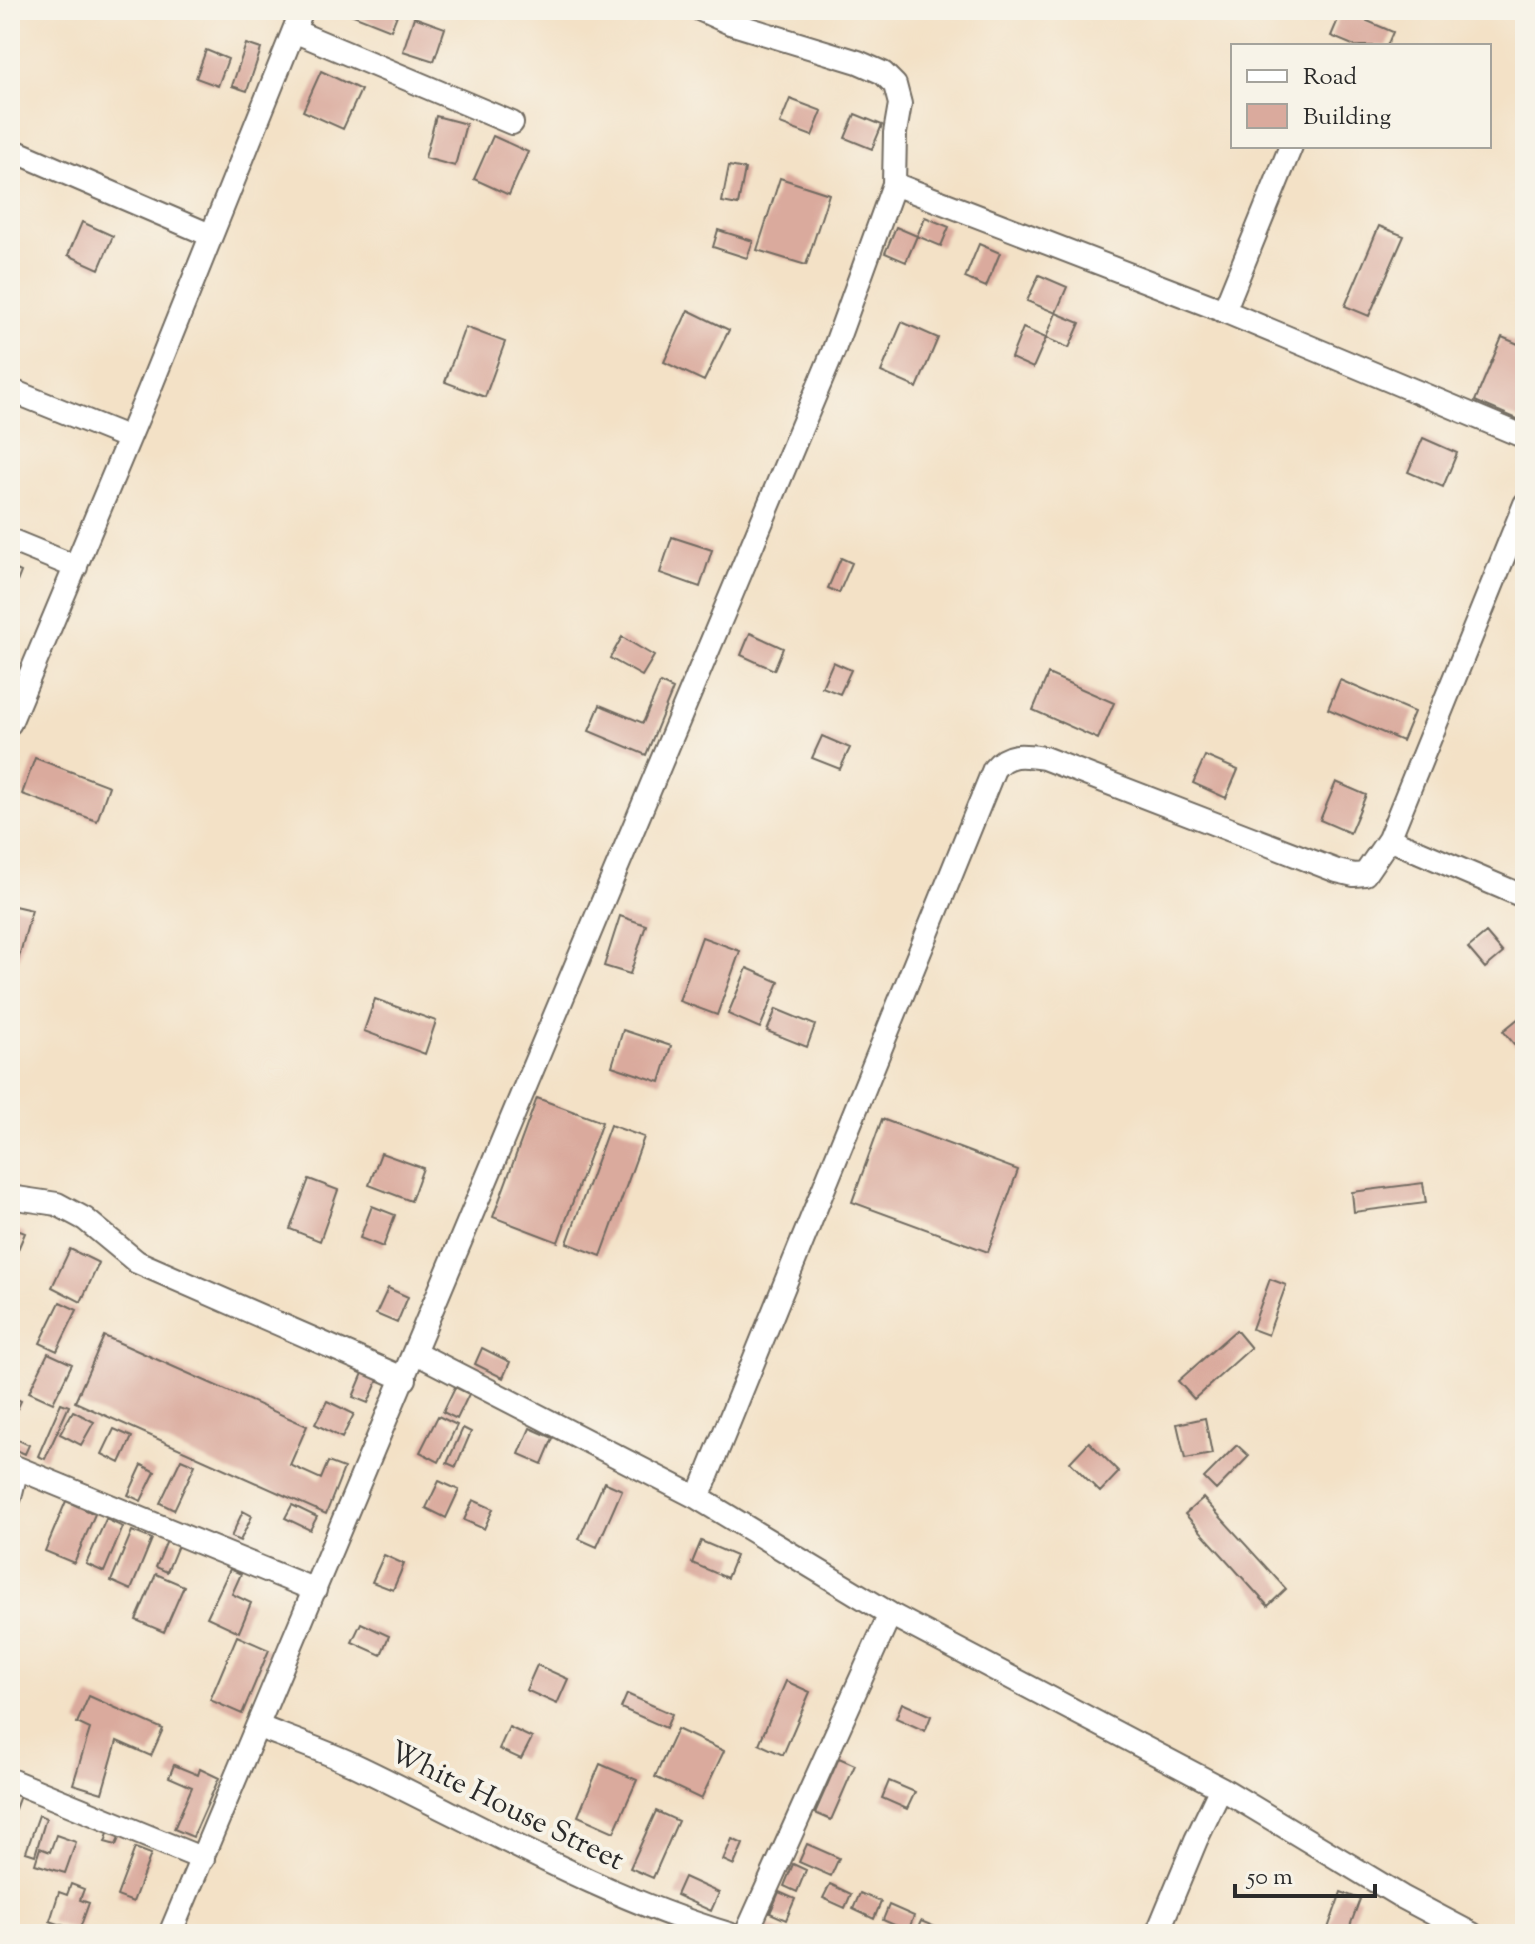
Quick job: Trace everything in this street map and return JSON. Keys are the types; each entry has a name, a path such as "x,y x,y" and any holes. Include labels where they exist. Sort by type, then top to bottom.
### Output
{"street":[{"path":"170,1934 833,352 894,184 895,133 900,104 895,85 883,73 858,62 730,23 701,10"},
{"path":"10,723 298,20 512,123"},
{"path":"1224,311 1290,148"},
{"path":"10,149 210,235"},
{"path":"894,184 1224,311 1525,437"},
{"path":"10,390 129,438"},
{"path":"698,1498 994,769 1002,760 1022,754 1044,758 1337,871 1365,874 1389,839 1525,504"},
{"path":"10,540 76,567"},
{"path":"1389,839 1525,897"},
{"path":"10,1197 57,1204 85,1219 137,1262 405,1379"},
{"path":"416,1353 698,1498 890,1614 1221,1788 1402,1897 1472,1934"},
{"path":"10,1497 13,1466 315,1590"},
{"path":"746,1934 890,1614"},
{"name":"White House Street","path":"259,1727 358,1767 560,1867 692,1923 729,1934"},
{"path":"10,1780 203,1859"},
{"path":"1157,1934 1221,1788"}],"building":[{"path":"349,10 399,10 391,30 348,13"},
{"path":"1342,10 1393,32 1388,44 1350,44 1331,36"},
{"path":"414,17 445,28 434,61 403,51"},
{"path":"246,44 261,49 247,91 232,86"},
{"path":"206,50 228,59 218,86 196,78"},
{"path":"321,71 361,90 343,129 303,111"},
{"path":"790,99 822,111 812,136 780,124"},
{"path":"855,114 882,125 872,149 845,138"},
{"path":"436,116 466,124 455,166 425,158"},
{"path":"493,136 528,152 509,195 474,179"},
{"path":"729,166 745,169 738,205 722,202"},
{"path":"780,178 829,194 806,265 757,250"},
{"path":"925,217 949,227 941,246 917,236"},
{"path":"82,222 113,236 99,269 68,255"},
{"path":"1379,226 1404,236 1369,316 1345,306"},
{"path":"896,227 917,236 906,262 885,253"},
{"path":"718,230 753,241 747,258 713,247"},
{"path":"979,244 1000,253 986,287 965,278"},
{"path":"1039,275 1067,287 1056,313 1027,301"},
{"path":"688,310 729,330 704,381 664,362"},
{"path":"1056,313 1080,323 1069,348 1046,338"},
{"path":"902,322 938,338 917,388 881,372"},
{"path":"465,327 505,342 485,397 445,382"},
{"path":"1023,328 1046,338 1033,368 1011,358"},
{"path":"1502,337 1525,347 1525,414 1522,421 1475,401"},
{"path":"1423,438 1457,453 1443,487 1408,472"},
{"path":"672,537 712,550 700,587 660,573"},
{"path":"841,558 852,563 839,593 828,588"},
{"path":"10,567 21,572 10,600"},
{"path":"750,633 783,648 774,670 741,655"},
{"path":"622,637 654,656 642,676 610,658"},
{"path":"833,662 851,670 840,694 822,687"},
{"path":"1048,674 1114,703 1098,739 1033,710"},
{"path":"1340,680 1414,712 1402,741 1328,709"},
{"path":"660,683 673,689 646,755 589,731 600,705 643,723"},
{"path":"822,736 850,748 840,769 812,758"},
{"path":"1205,756 1238,770 1226,798 1193,783"},
{"path":"35,758 109,786 97,821 22,794"},
{"path":"1336,782 1366,795 1350,833 1320,820"},
{"path":"10,905 32,910 16,968 10,966"},
{"path":"620,916 646,925 630,974 604,966"},
{"path":"1486,933 1503,953 1485,968 1468,948"},
{"path":"702,937 740,951 717,1015 679,1001"},
{"path":"747,968 779,982 760,1028 728,1014"},
{"path":"375,999 436,1021 425,1054 364,1031"},
{"path":"776,1009 815,1025 807,1047 767,1031"},
{"path":"1525,1013 1525,1057 1503,1031"},
{"path":"623,1030 671,1046 660,1082 612,1066"},
{"path":"537,1098 602,1122 558,1242 493,1217"},
{"path":"882,1119 1018,1170 988,1252 852,1202"},
{"path":"610,1125 644,1137 601,1256 567,1243"},
{"path":"381,1153 423,1168 411,1201 369,1185"},
{"path":"309,1179 338,1190 320,1241 290,1229"},
{"path":"1423,1183 1426,1203 1354,1212 1352,1192"},
{"path":"372,1206 395,1215 383,1247 360,1238"},
{"path":"10,1227 25,1233 10,1268"},
{"path":"70,1249 99,1263 81,1302 52,1287"},
{"path":"1270,1279 1286,1285 1268,1335 1252,1329"},
{"path":"388,1288 408,1297 397,1323 376,1314"},
{"path":"60,1302 77,1310 57,1351 40,1343"},
{"path":"1236,1330 1251,1348 1194,1399 1178,1381"},
{"path":"104,1336 307,1426 290,1465 321,1479 328,1462 344,1468 326,1514 75,1402"},
{"path":"482,1348 510,1362 503,1378 475,1364"},
{"path":"48,1353 72,1364 53,1403 29,1392"},
{"path":"363,1373 378,1380 368,1403 353,1397"},
{"path":"455,1387 469,1394 457,1419 443,1412"},
{"path":"10,1396 21,1401 10,1424"},
{"path":"327,1401 354,1414 342,1438 315,1424"},
{"path":"61,1403 69,1406 45,1459 38,1456"},
{"path":"73,1411 94,1422 81,1445 60,1434"},
{"path":"438,1416 457,1425 439,1462 420,1452"},
{"path":"1205,1418 1212,1454 1185,1459 1177,1424"},
{"path":"463,1428 471,1432 456,1467 447,1463"},
{"path":"530,1428 553,1438 542,1464 519,1454"},
{"path":"114,1429 132,1437 120,1463 102,1454"},
{"path":"10,1436 29,1445 25,1454 10,1447"},
{"path":"1089,1442 1119,1472 1100,1492 1070,1462"},
{"path":"1237,1445 1249,1456 1216,1490 1204,1478"},
{"path":"181,1459 195,1465 174,1510 160,1503"},
{"path":"142,1465 155,1472 141,1501 128,1495"},
{"path":"439,1481 459,1490 446,1518 426,1508"},
{"path":"604,1482 622,1490 597,1547 579,1539"},
{"path":"1203,1498 1286,1589 1268,1606 1185,1514"},
{"path":"473,1500 493,1509 484,1529 464,1520"},
{"path":"66,1501 95,1514 74,1563 45,1551"},
{"path":"292,1505 317,1517 310,1530 285,1518"},
{"path":"243,1511 252,1516 240,1541 231,1537"},
{"path":"106,1519 123,1527 104,1572 86,1564"},
{"path":"132,1531 152,1539 131,1590 111,1581"},
{"path":"168,1538 179,1543 167,1572 156,1567"},
{"path":"701,1541 736,1556 727,1578 692,1563"},
{"path":"384,1555 404,1564 393,1590 372,1582"},
{"path":"230,1569 241,1574 232,1594 251,1603 239,1632 207,1617"},
{"path":"156,1574 184,1586 164,1632 136,1620"},
{"path":"361,1623 389,1636 381,1655 352,1642"},
{"path":"237,1636 269,1650 242,1714 210,1700"},
{"path":"537,1665 568,1679 557,1704 526,1690"},
{"path":"786,1681 810,1692 783,1755 759,1744"},
{"path":"627,1694 672,1714 666,1728 621,1708"},
{"path":"89,1696 163,1729 151,1756 117,1741 102,1793 73,1784 90,1729 77,1723"},
{"path":"902,1703 931,1716 925,1731 896,1718"},
{"path":"509,1727 532,1738 521,1759 499,1749"},
{"path":"677,1729 724,1751 701,1799 655,1777"},
{"path":"839,1758 855,1765 831,1820 815,1813"},
{"path":"600,1764 637,1780 614,1832 578,1816"},
{"path":"174,1765 198,1775 200,1769 219,1778 193,1837 174,1829 192,1787 169,1777"},
{"path":"889,1781 915,1792 907,1809 882,1798"},
{"path":"10,1789 21,1793 15,1809 10,1807"},
{"path":"656,1811 678,1821 653,1878 630,1868"},
{"path":"39,1815 46,1818 35,1855 26,1852"},
{"path":"109,1831 120,1836 116,1845 105,1842"},
{"path":"56,1835 76,1842 65,1873 35,1864 40,1848 50,1852"},
{"path":"732,1839 743,1844 734,1865 723,1860"},
{"path":"807,1844 839,1858 831,1876 799,1862"},
{"path":"135,1848 151,1854 133,1902 117,1896"},
{"path":"793,1864 806,1870 797,1892 784,1886"},
{"path":"684,1877 719,1893 711,1911 676,1895"},
{"path":"71,1884 84,1889 80,1900 89,1903 79,1931 50,1921 59,1892 67,1895"},
{"path":"830,1884 851,1894 845,1908 823,1898"},
{"path":"779,1892 795,1899 786,1920 770,1913"},
{"path":"1341,1892 1360,1899 1347,1934 1326,1934"},
{"path":"860,1893 881,1902 874,1919 853,1909"},
{"path":"889,1905 914,1916 908,1931 883,1920"},
{"path":"921,1921 945,1931 944,1934 915,1934"},
{"path":"767,1925 787,1934 763,1934"}]}
